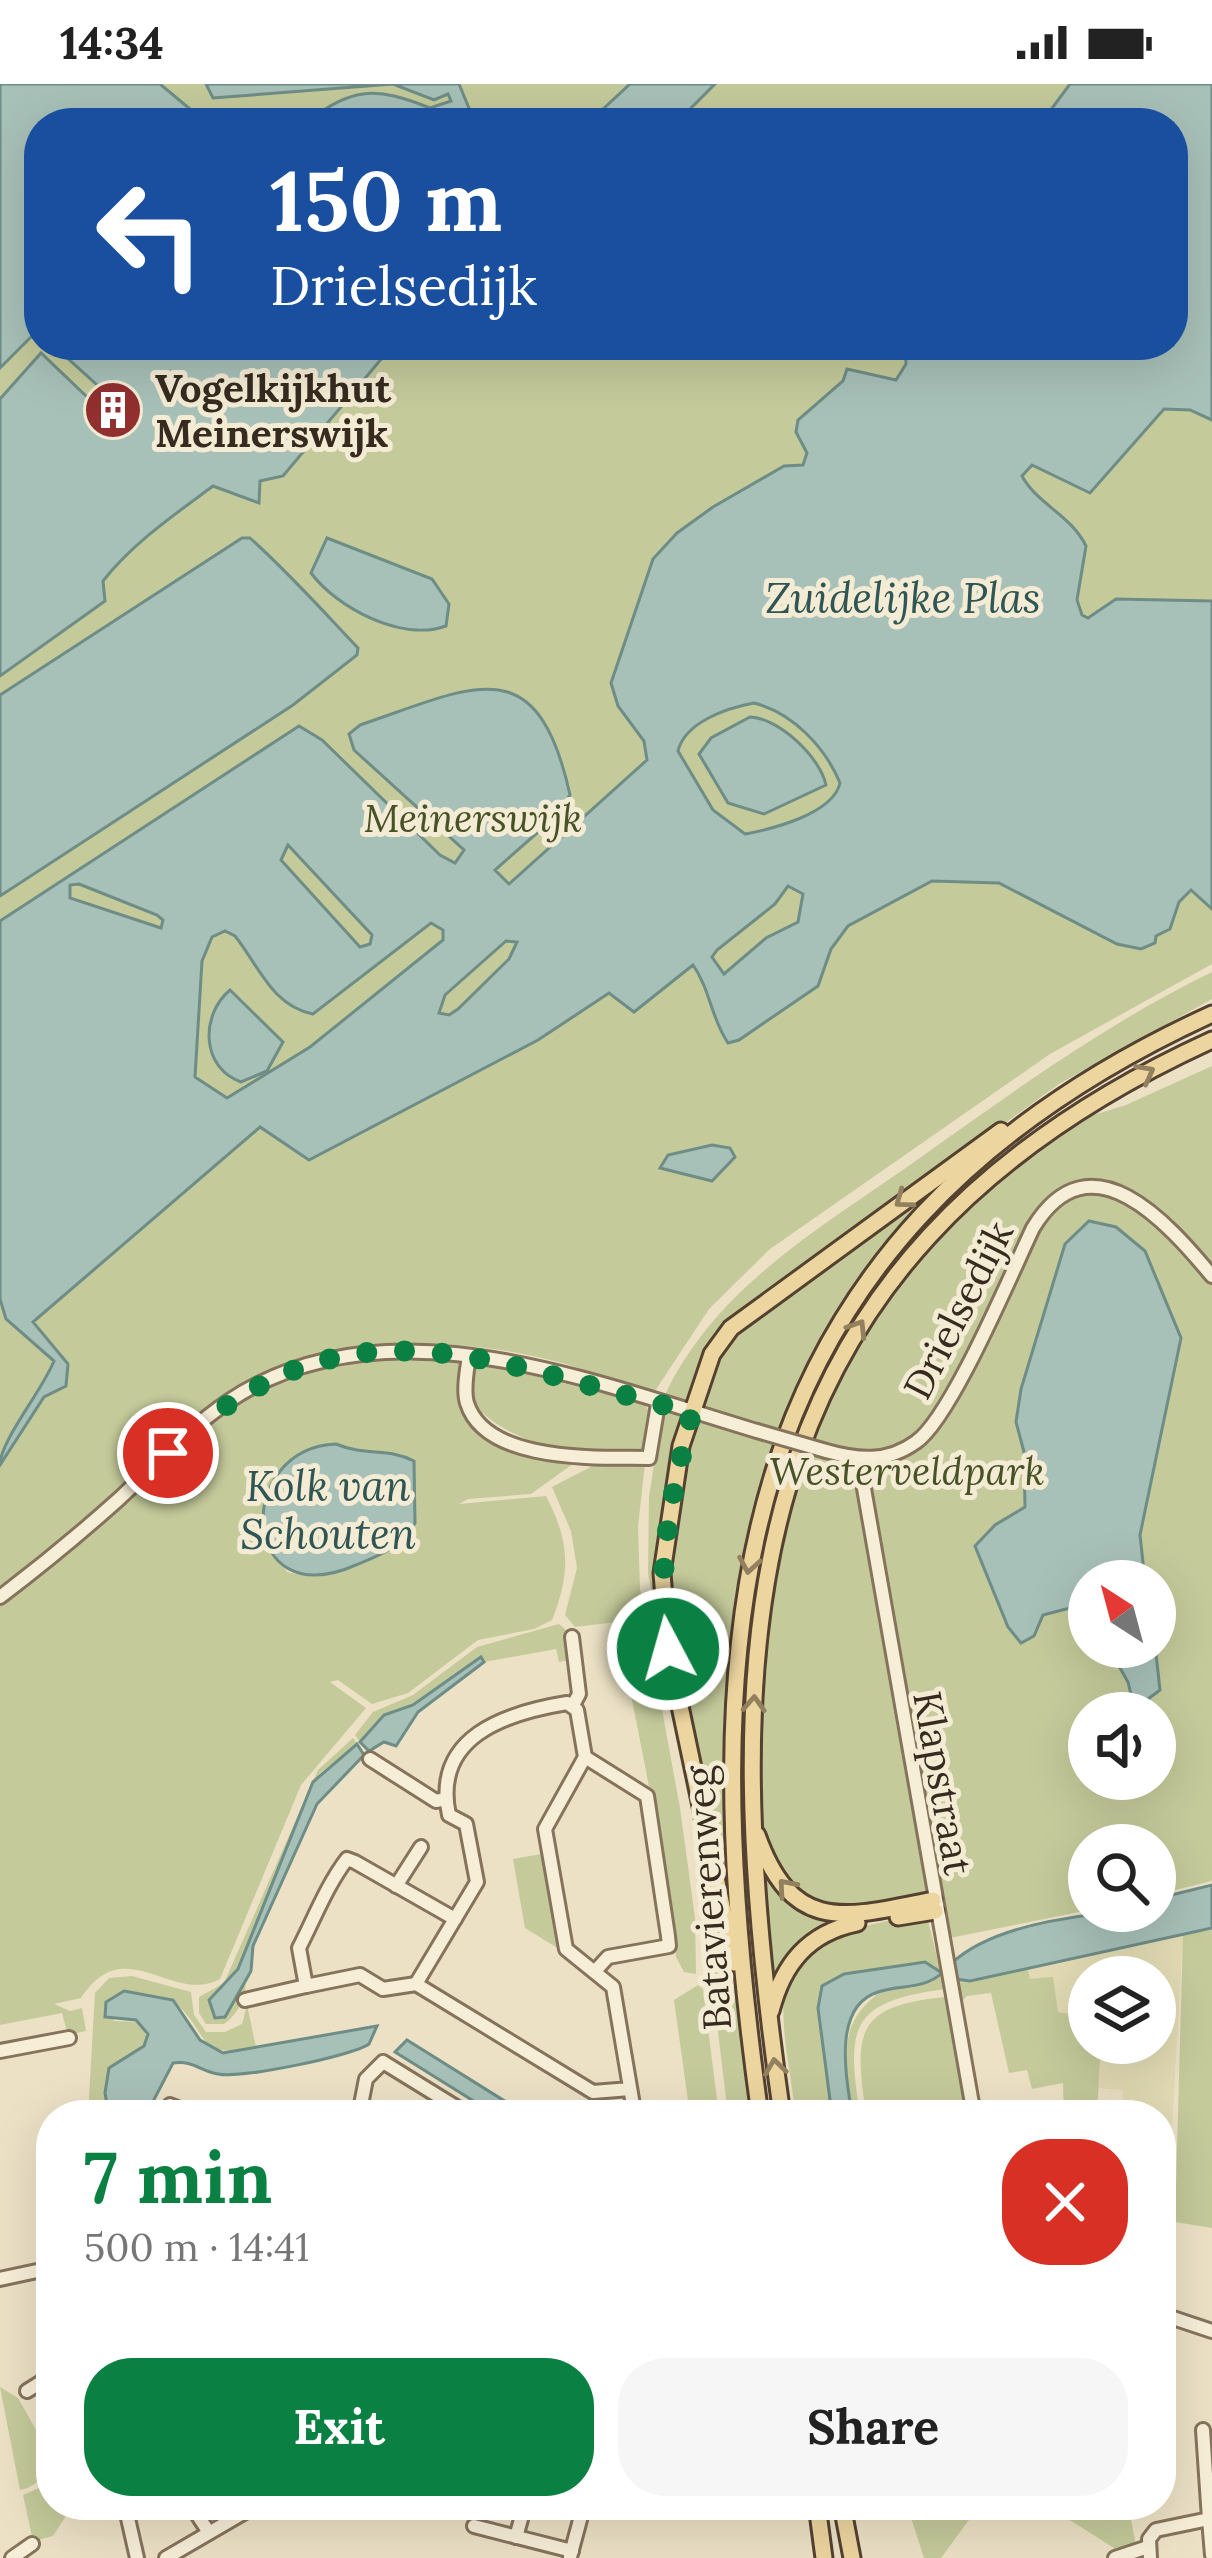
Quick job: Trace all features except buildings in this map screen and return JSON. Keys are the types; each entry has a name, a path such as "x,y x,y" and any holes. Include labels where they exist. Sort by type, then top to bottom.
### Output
{"main road":[{"name":"Batavierenweg","path":"758,2100 731,1812 730,1712 751,1550 777,1452 820,1354 880,1261 947,1187 1036,1114 1102,1071 1212,1013"},
{"name":"Batavierenweg","path":"780,2100 768,2020 752,1821 756,1665 771,1557 805,1432 846,1347 920,1242 1008,1159 1083,1108 1212,1040"},
{"path":"745,1988 733,1958 663,1611 665,1528 692,1412 712,1354 731,1328 996,1133 1036,1114"},
{"path":"752,1821 778,1881 807,1907 845,1917 934,1906"},
{"path":"768,2020 789,1966 826,1932 934,1906"},
{"path":"819,2520 824,2558"},
{"path":"845,2520 852,2558"}],"street":[{"name":"Drielsedijk","path":"859,1460 893,1454 926,1434 1033,1228 1042,1214 1071,1191 1104,1188 1143,1205 1212,1276"},
{"path":"0,1597 74,1538 213,1413 253,1387 314,1364 368,1353 469,1356 515,1363 859,1460"},
{"path":"469,1356 466,1394 472,1412 502,1438 529,1451 649,1458 658,1404"},
{"name":"Klapstraat","path":"859,1460 971,2100"},
{"path":"572,1637 579,1694 573,1705 585,1757 545,1829 566,1949 613,1987 632,2100"},
{"path":"416,1984 477,1882 466,1824 449,1814 446,1799 452,1761 484,1726 525,1709 573,1705"},
{"path":"585,1757 647,1796 669,1946 608,1957 596,1970"},
{"path":"370,1759 436,1801 446,1799"},
{"path":"396,1886 421,1847"},
{"path":"306,1986 299,1948 347,1859 455,1919"},
{"path":"245,2000 360,1975 383,1989 416,1984 593,2092 630,2089"},
{"path":"0,2051 69,2038"},
{"path":"362,2100 365,2079 382,2062 445,2100"},
{"path":"0,2279 36,2271"},
{"path":"1176,2319 1212,2331"},
{"path":"28,2391 36,2386"},
{"path":"1203,2430 1212,2555"},
{"path":"1115,2558 1149,2552 1156,2530 1167,2524 1209,2519"},
{"path":"128,2520 137,2558"},
{"path":"201,2520 208,2531"},
{"path":"166,2558 229,2520"},
{"path":"516,2537 521,2520"},
{"path":"474,2526 571,2554 580,2520"},
{"path":"12,2558 32,2544"}],"shaded area":[{"path":"1183,1934 1176,2057 1176,1956 1079,1956"},
{"path":"1068,1958 1068,2014 1058,2012 1029,1980 1027,1967"},
{"path":"1100,2064 1176,2064 1174,2100 1123,2100 1123,2090 1099,2088"}],"green space":[{"name":"Meinerswijk","path":"0,84 1212,84 1212,964 1050,1054 770,1249 709,1309 651,1397 603,1376 493,1349 376,1346 320,1355 268,1372 222,1398 30,1569 0,1589"},
{"path":"1212,972 1212,999 1059,1084 730,1323 692,1397 680,1403 664,1397 713,1321 778,1260 1064,1058"},
{"name":"Westerveldpark","path":"1212,1066 1212,1881 1176,1890 1176,1824 1068,1824 1068,1914 950,1938 930,1907 831,1925 773,1991 764,1878 729,1858 718,1860 676,1657 669,1551 677,1488 728,1339 984,1149 1126,1105"},
{"path":"424,1355 458,1360 462,1406 488,1432 577,1461 531,1494 468,1499 459,1504 546,1496 560,1528 565,1557 552,1620 534,1629 478,1640 408,1693 372,1704 338,1680 330,1682 366,1708 301,1785 220,1979 184,1983 131,1969 114,1970 81,1998 54,2004 70,2011 82,2008 86,2031 68,2035 62,2013 0,2025 0,1602 219,1413 288,1377 350,1359 413,1361","holes":["336,1444 359,1455 387,1452 413,1473 415,1506 407,1537 350,1569 319,1575 287,1572 262,1529 274,1481 291,1465"]},
{"path":"480,1362 645,1404 650,1414 646,1450 627,1455 580,1453 530,1441 508,1430 474,1404 471,1375"},
{"path":"662,1412 680,1415 684,1422 659,1565 753,2100 726,2100 692,1816 648,1573 649,1497"},
{"path":"604,1460 645,1463 638,1527 640,1589 680,1808 695,1918 696,1974 684,1972 676,1957 617,1622 575,1627 565,1615 577,1568 571,1531 552,1487"},
{"path":"559,1624 567,1631 569,1660 559,1662 556,1649 484,1662 481,1657 413,1705 384,1715 360,1742 355,1735 373,1712 413,1695 477,1647"},
{"path":"353,1738 357,1744 319,1774 238,1969 209,2000 215,2018 222,2019 245,1981 240,2005 224,2024 206,2024 199,2013 199,1997 224,1983 318,1770"},
{"path":"547,1853 564,1952 525,1928 513,1859"},
{"path":"927,1917 945,1989 913,1994 873,2011 856,2039 858,2100 851,2100 847,2058 854,2022 878,1994 925,1962 844,1974 833,2100 794,2100 785,2035 788,1979 801,1959 823,1942 858,1928"},
{"path":"1212,1930 1212,2228 1176,2222 1183,1934"},
{"path":"1027,1967 1030,1979 1053,1977 1058,2012 1068,2014 1068,2064 1100,2064 1098,2100 1064,2100 1063,2083 1032,2089 1027,2070 1009,2073 991,1993 967,1996 960,2003 955,1979"},
{"path":"132,1976 191,1992 194,2015 206,2032 225,2032 242,2024 247,2005 256,2047 212,2047 174,2002 138,1992 113,2021 142,2022 147,2040 105,2093 106,2100 89,2100 95,1993 109,1978"},
{"path":"698,1985 703,1989 717,2100 688,2100 674,2000"},
{"path":"946,1997 965,2100 865,2100 861,2062 867,2028 893,2007"},
{"path":"0,2387 18,2398 36,2430 36,2482 20,2490"},
{"path":"36,2489 36,2520 63,2520 53,2536 33,2541 23,2495"},
{"path":"912,2520 969,2520 941,2558 924,2558"},
{"path":"1070,2520 1131,2520 1136,2545 1117,2550"}],"water":[{"path":"0,84 160,84 189,108 24,108 24,344 0,368"},
{"path":"206,84 393,84 213,98"},
{"path":"393,84 459,84 469,108 430,108 451,101 448,94 434,100"},
{"path":"630,84 715,84 691,108 604,108"},
{"name":"Zuidelijke Plas","path":"1070,84 1212,84 1212,420 1190,410 1164,409 1090,493 1032,465 1022,476 1086,546 1077,600 1082,615 1088,618 1116,599 1212,601 1212,909 1191,890 1179,902 1170,929 1141,949 1117,944 999,883 932,881 848,926 831,949 818,986 739,1040 728,1043 693,965 634,1012 609,993 538,1040 309,1160 260,1127 33,1322 68,1364 66,1386 44,1397 0,1465 7,1443 54,1361 6,1319 0,1299 0,921 299,726 322,740 440,855 455,863 464,850 354,750 349,734 360,725 467,691 495,690 519,697 539,715 556,747 570,795 552,820 495,870 509,884 647,760 644,741 618,706 611,683 653,559 677,533 713,507 784,466 803,465 807,453 796,432 798,420 843,381 847,369 896,380 906,360 1188,360 1188,108 1052,108","holes":["754,703 794,723 826,757 840,783 835,794 814,811 745,834 713,810 678,751 698,724","288,845 372,935 370,944 360,947 281,860","79,884 157,915 163,920 161,928 70,898 70,885","788,886 803,894 798,922 766,938 724,974 712,957 717,950 775,904","431,923 443,930 443,940 310,1047 227,1098 195,1077 202,961 212,937 225,931 235,936 277,994 313,1014","506,941 517,942 509,959 449,1015 439,1013 445,995"]},
{"path":"365,94 394,96 430,108 328,108"},
{"path":"35,360 48,360 107,416 118,415 118,404 70,360 380,360 283,476 260,481 259,503 213,486 127,554 103,581 105,601 0,676 0,399"},
{"path":"242,538 250,538 292,578 358,648 357,655 293,705 0,896 0,695"},
{"path":"327,538 432,579 449,604 446,626 429,630 391,625 337,598 311,573"},
{"path":"750,717 773,724 797,741 816,763 826,785 764,814 728,803 699,754 711,738"},
{"path":"230,990 283,1042 267,1071 241,1082 218,1065 209,1040 213,1013"},
{"path":"712,1145 730,1148 735,1157 712,1181 660,1168 668,1155"},
{"path":"1089,1221 1116,1227 1145,1251 1181,1338 1140,1535 1143,1560 1068,1560 1068,1608 1043,1615 1034,1636 1021,1643 1008,1627 975,1546 995,1525 1025,1507 1024,1452 1016,1422 1021,1389 1065,1244"},
{"name":"Kolk van Schouten","path":"336,1444 414,1461 415,1523 397,1544 356,1565 317,1575 288,1569 270,1551 263,1526 266,1498 279,1472 303,1452"},
{"path":"481,1657 484,1662 418,1712 396,1746 384,1742 369,1751 360,1742 384,1715 413,1705"},
{"path":"1120,1668 1158,1668 1160,1690 1130,1692"},
{"path":"357,1744 364,1755 317,1804 253,1946 251,1971 225,2017 215,2018 209,2000 238,1969 313,1782"},
{"path":"1212,1885 1212,1928 970,1981 955,1979 952,1963 971,1949 1048,1922 1068,1919 1068,1932 1176,1932 1176,1894"},
{"path":"925,1962 942,1973 863,2000 848,2028 850,2100 830,2100 818,2008 822,1986 844,1974"},
{"path":"124,1991 173,2000 200,2040 223,2053 377,2026 369,2044 359,2049 271,2070 230,2075 173,2063 154,2100 106,2100 109,2068 144,2046 148,2034 136,2020 105,2017 106,2002"},
{"path":"407,2040 503,2100 472,2100 395,2052"}],"place":[{"name":"Vogelkijkhut Meinerswijk","path":"113,410"}],"route":[{"path":"168,1453 213,1413 253,1387 334,1358 368,1353 415,1350 515,1363 692,1412 671,1490 662,1554 668,1649"}]}
